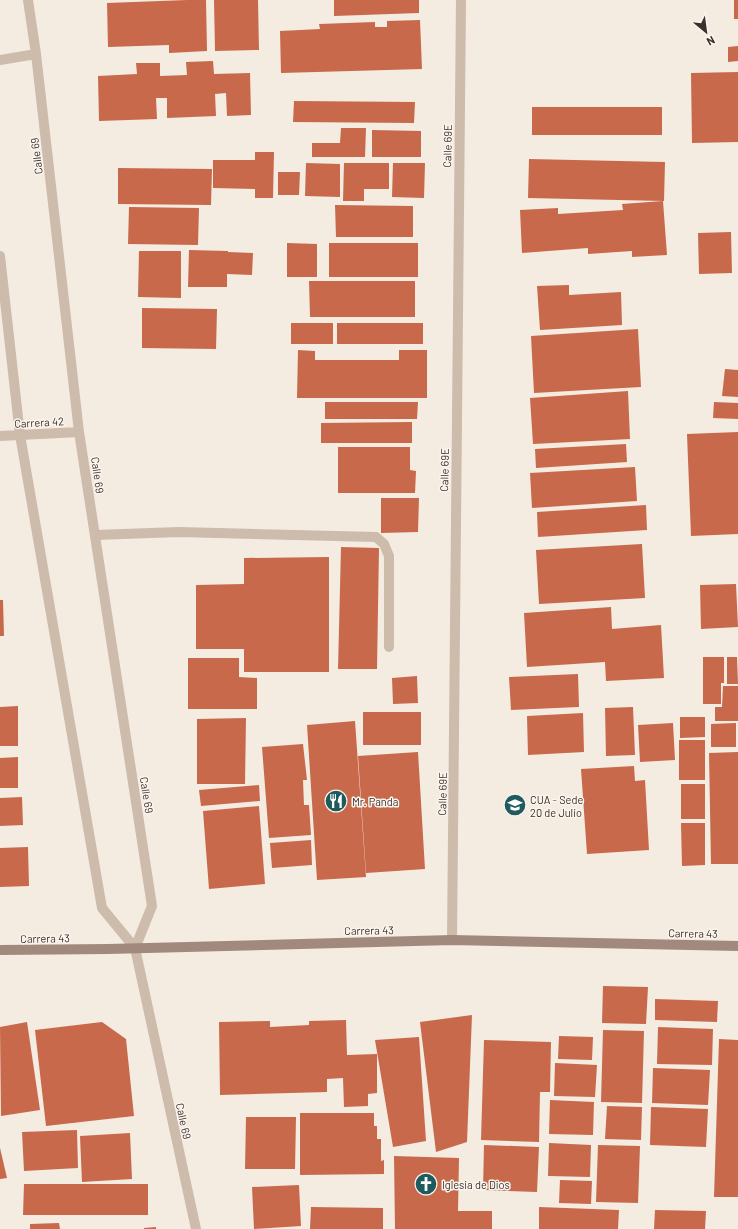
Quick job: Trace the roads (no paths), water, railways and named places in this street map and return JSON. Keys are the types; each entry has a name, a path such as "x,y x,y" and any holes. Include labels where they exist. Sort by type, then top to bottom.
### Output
{"street":[{"name":"Calle 69","path":"28,0 36,54 79,432 152,906 135,948"},
{"name":"Calle 69E","path":"452,940 460,0"},
{"path":"0,60 36,54"},
{"name":"Calle 69","path":"0,256 20,435 102,908 135,948 196,1229"},
{"name":"Carrera 42","path":"0,436 79,432"},
{"path":"95,535 179,532 376,537 384,544 389,556 389,647"},
{"name":"Carrera 43","path":"0,950 452,940 738,946"}],"place":[{"name":"Mr. Panda","path":"336,801"},
{"name":"CUA - Sede 20 de Julio","path":"515,805"},
{"name":"Iglesia de Dios","path":"426,1184"}]}
